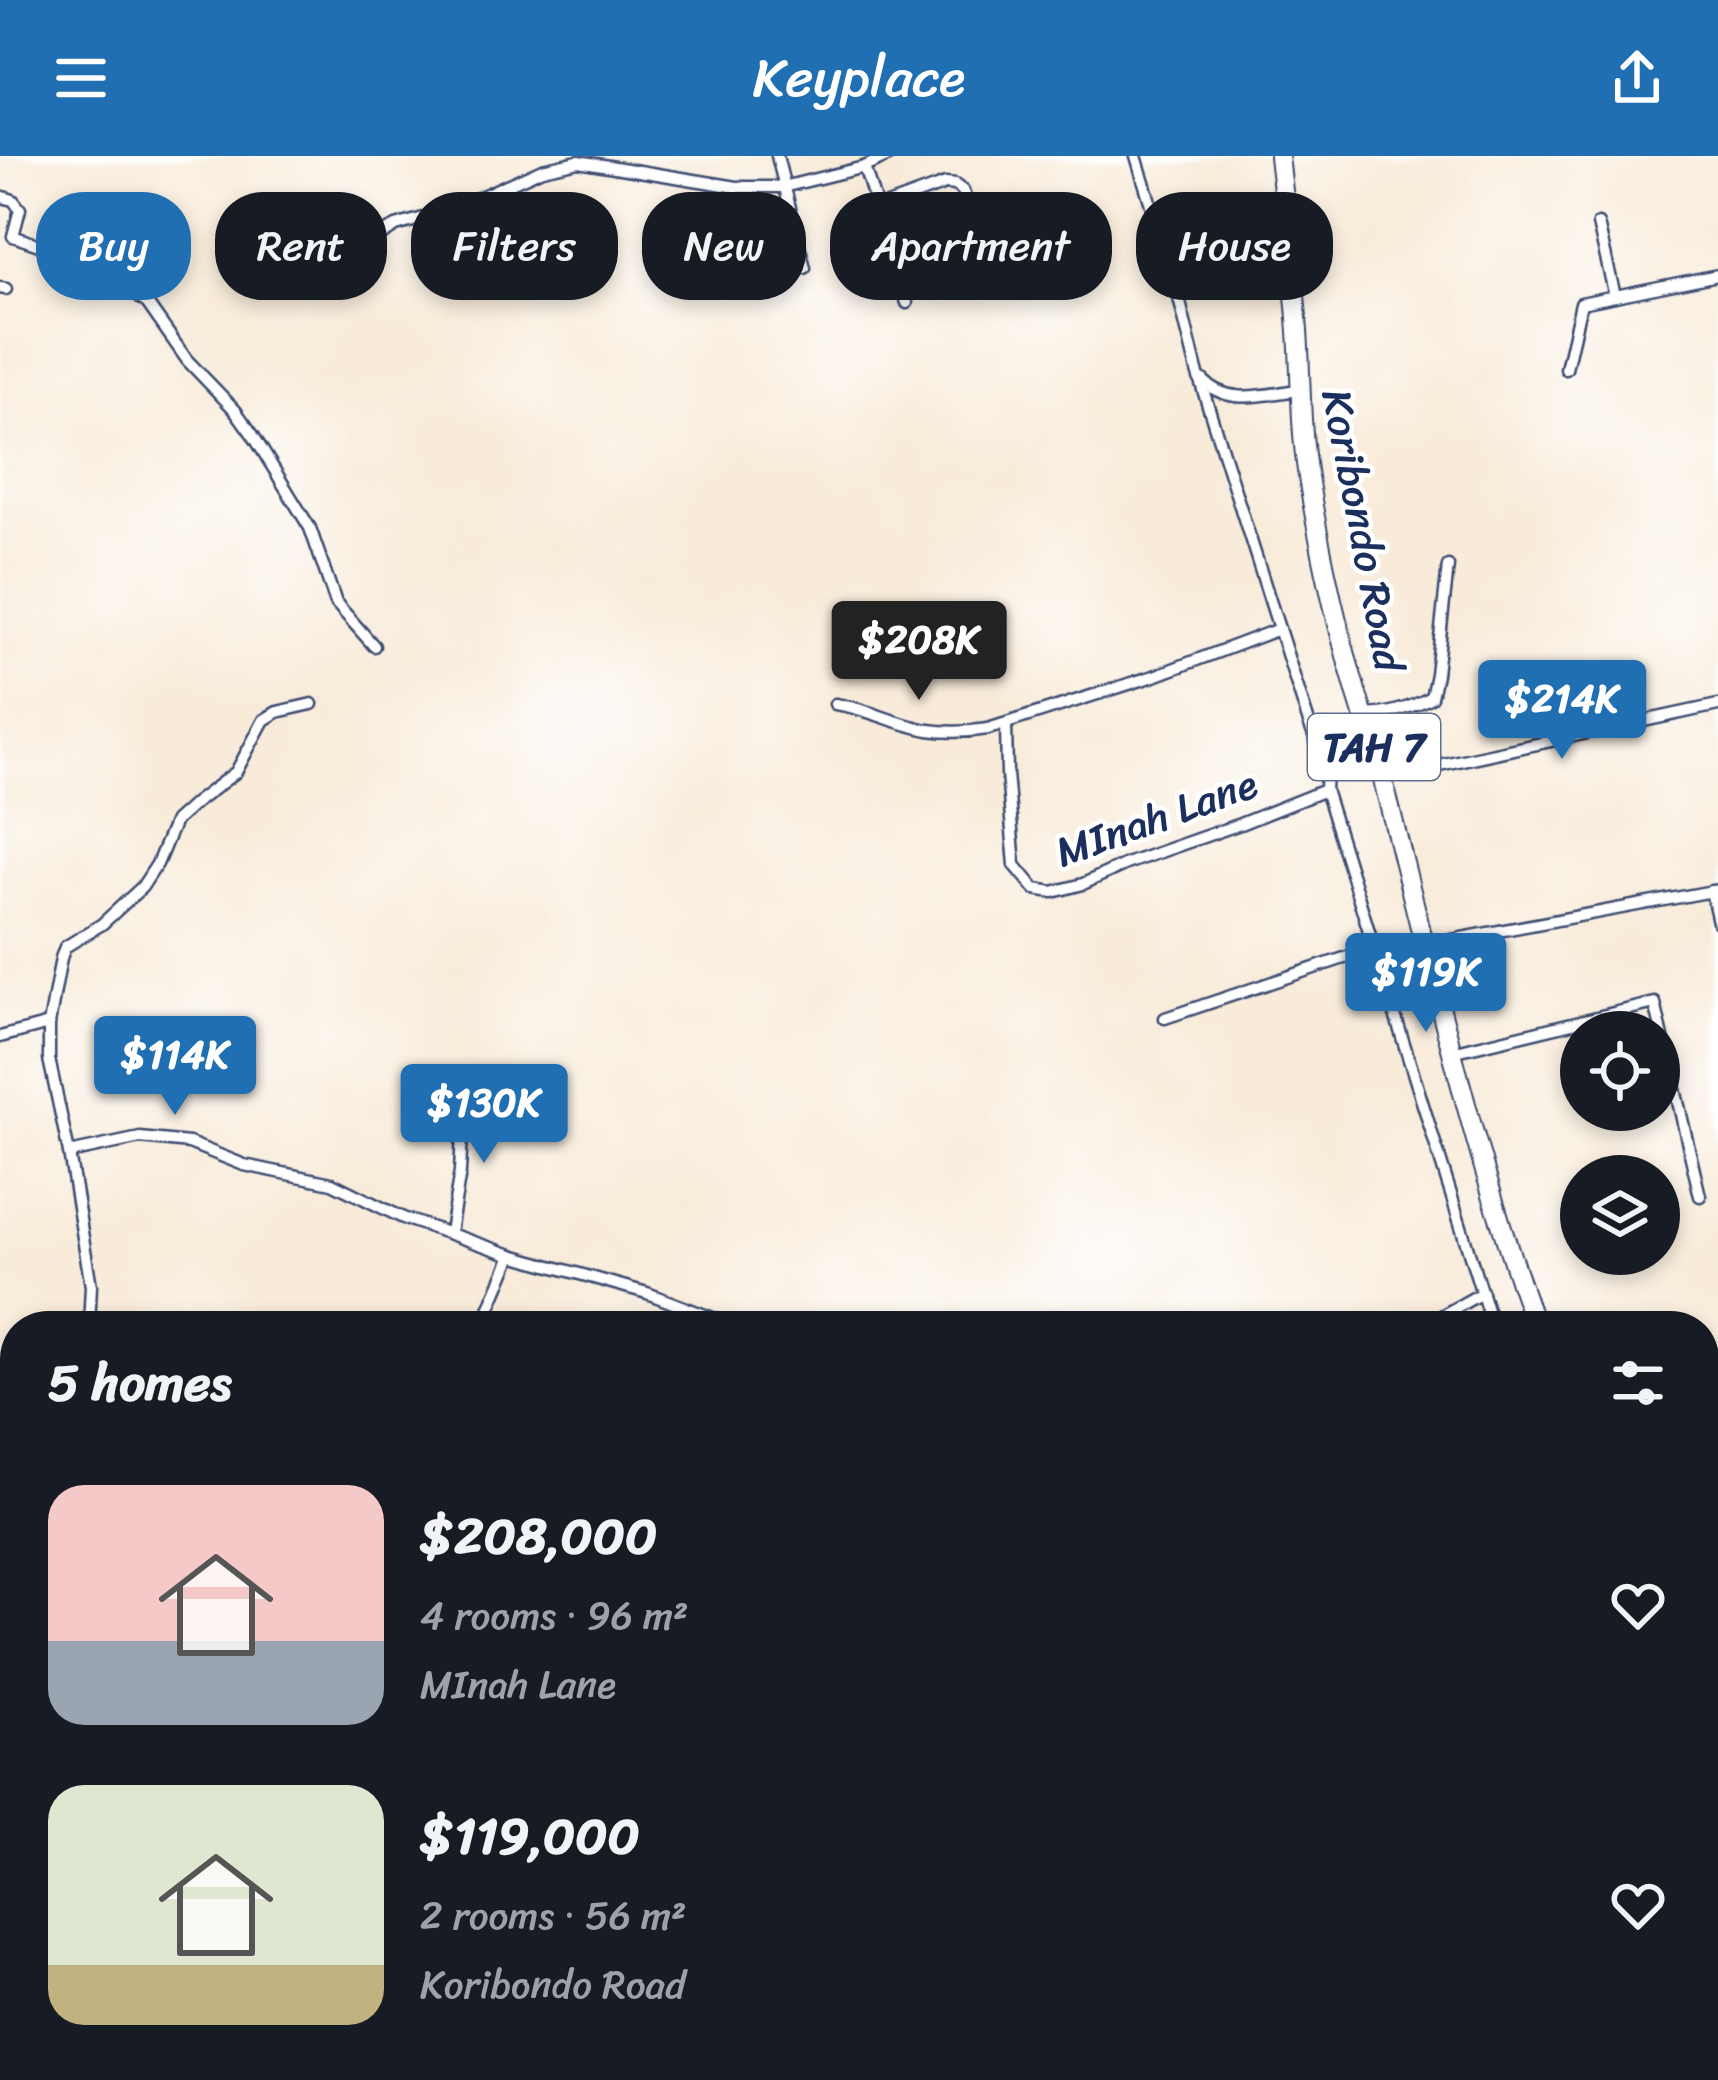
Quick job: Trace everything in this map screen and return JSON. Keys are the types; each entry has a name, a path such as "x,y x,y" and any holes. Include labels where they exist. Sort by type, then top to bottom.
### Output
{"highway":[{"name":"Koribondo Road","path":"1279,156 1307,475 1325,564 1363,715 1424,906 1452,1052 1530,1311"}],"street":[{"path":"777,156 784,192"},
{"path":"387,232 451,210 542,169 578,161 736,188 783,187 889,156"},
{"path":"1136,156 1197,371 1326,769 1325,790 1487,1311"},
{"path":"864,166 873,192"},
{"path":"923,192 945,184 964,192"},
{"path":"0,196 14,200 20,209 13,236 85,261 147,303 187,360 253,435 310,528 336,603 374,646"},
{"path":"1598,224 1615,296"},
{"path":"1566,369 1581,303 1718,275"},
{"path":"1197,371 1221,395 1298,390"},
{"path":"1363,715 1380,715 1431,697 1448,566"},
{"path":"835,704 928,730 965,732 1006,725 1279,629"},
{"path":"90,1311 91,1286 49,1059 49,1024 65,947 102,924 142,886 175,821 236,772 264,720 312,704"},
{"path":"1397,774 1718,705"},
{"name":"MInah Lane","path":"1006,725 1016,865 1035,889 1053,892 1083,884 1325,790"},
{"path":"1326,769 1376,753"},
{"path":"1440,942 1714,891 1718,922"},
{"path":"1166,1018 1374,948"},
{"path":"1452,1052 1655,1003 1700,1196"},
{"path":"0,1037 49,1024"},
{"path":"450,1232 460,1172 464,1095"},
{"path":"69,1153 140,1138 189,1143 244,1166 332,1184 403,1218 694,1311"},
{"path":"488,1311 512,1255"},
{"path":"1450,1311 1482,1293"}]}
